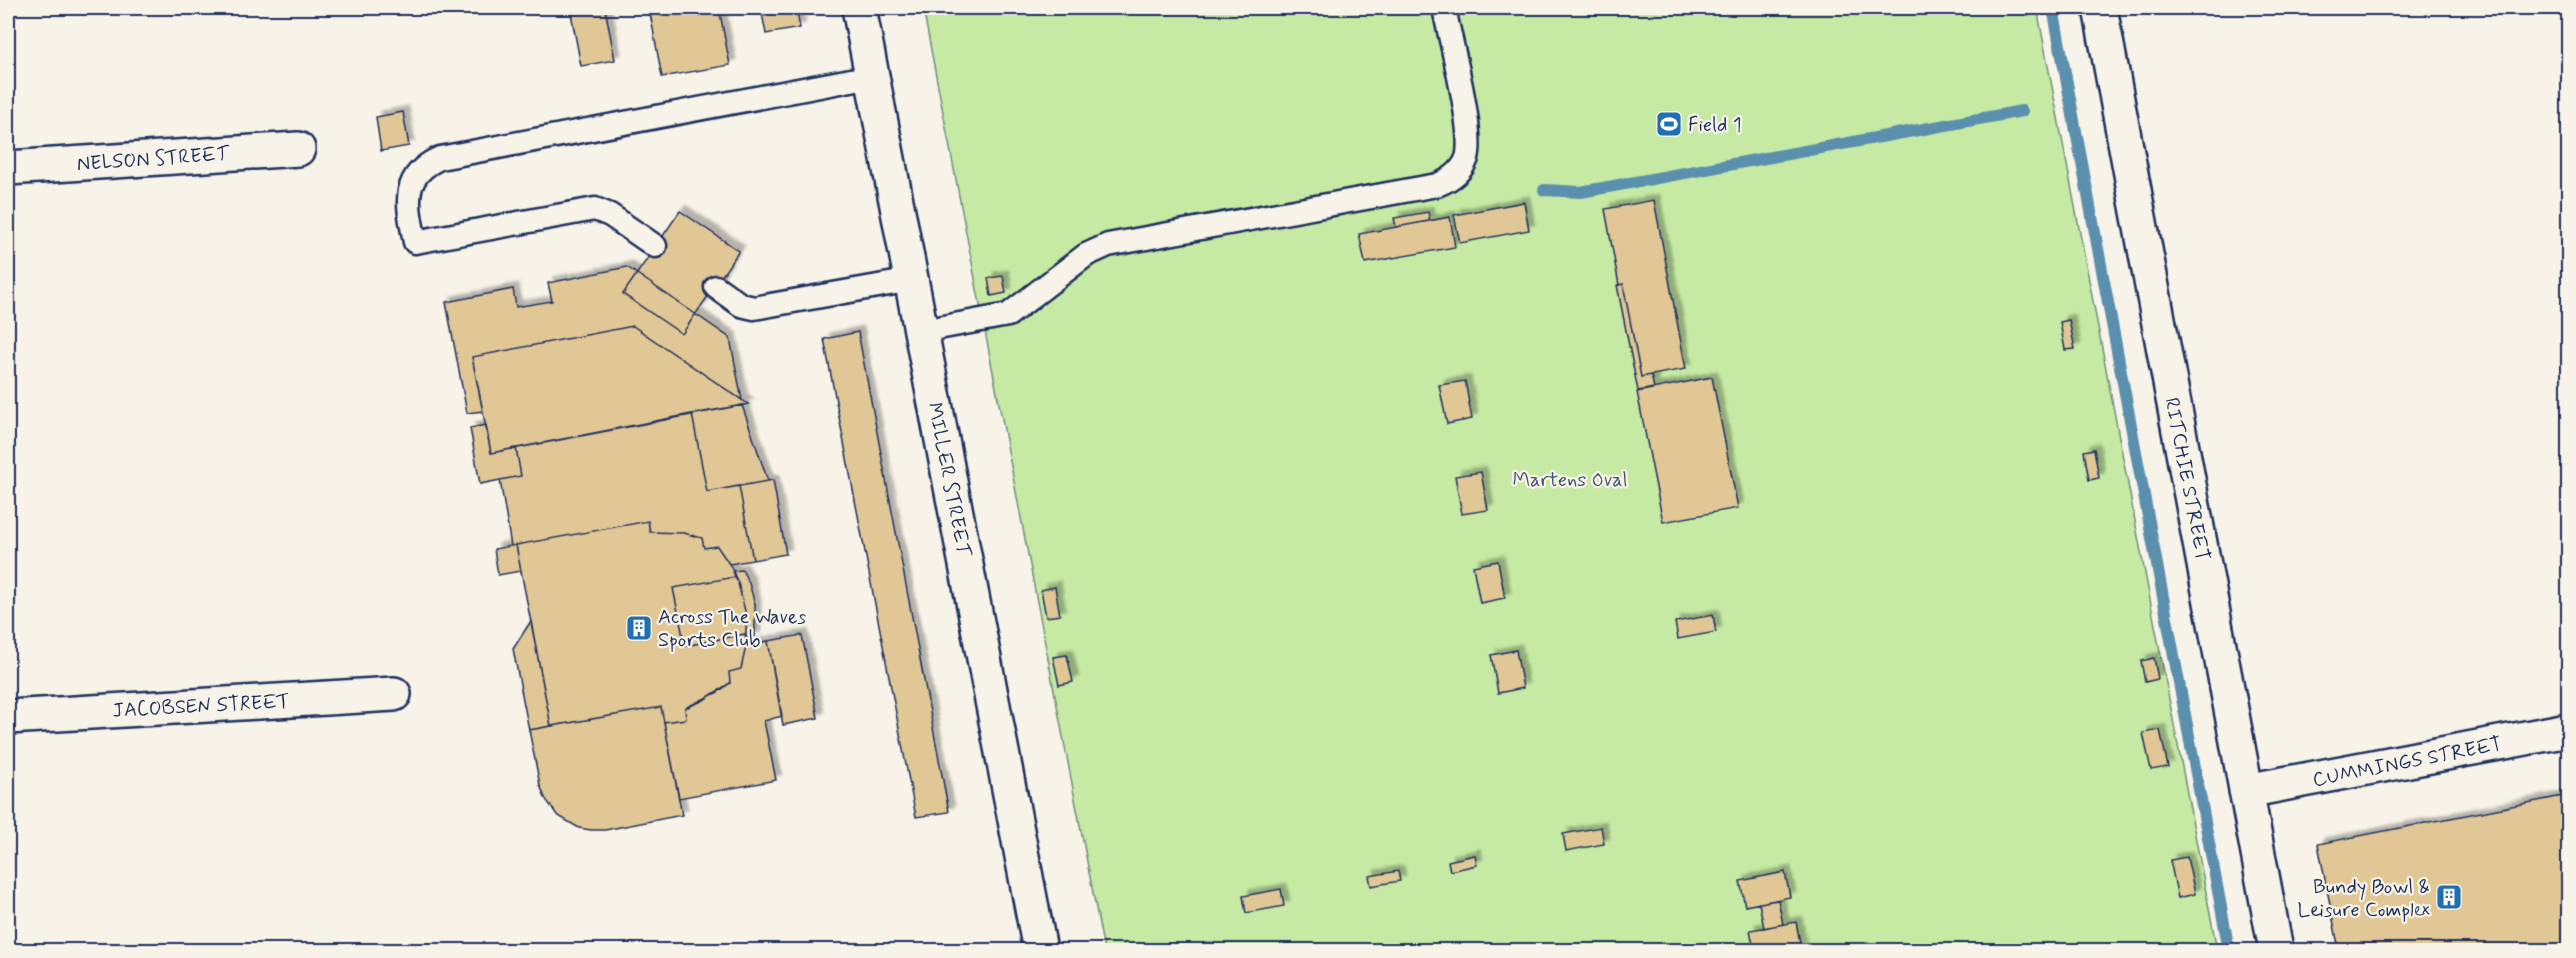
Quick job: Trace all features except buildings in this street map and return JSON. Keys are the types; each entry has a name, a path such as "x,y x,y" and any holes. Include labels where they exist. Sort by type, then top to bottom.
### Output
{"street":[{"name":"MILLER STREET","path":"859,8 1040,951"},
{"name":"RITCHIE STREET","path":"2100,8 2276,951"},
{"name":"NELSON STREET","path":"8,168 298,149"},
{"name":"JACOBSEN STREET","path":"8,717 394,694"},
{"name":"CUMMINGS STREET","path":"2246,791 2568,730"}],"lane":[{"path":"922,331 1008,315 1086,255 1108,245 1425,187 1447,181 1463,166 1467,158 1469,135 1444,8"},
{"path":"654,246 610,215 595,209 415,242 408,206 409,190 415,176 427,164 440,158 872,76"},
{"path":"716,287 741,304 754,308 912,280"}],"green space":[{"name":"Martens Oval","path":"923,8 2037,8 2217,950 1104,950"}],"waterway":[{"path":"2053,8 2229,950"},
{"path":"1544,190 1581,192 2022,111"}],"place":[{"name":"Field 1","path":"1669,124"},
{"name":"Across The Waves Sports Club","path":"639,628"},
{"name":"Bundy Bowl & Leisure Complex","path":"2449,897"}]}
